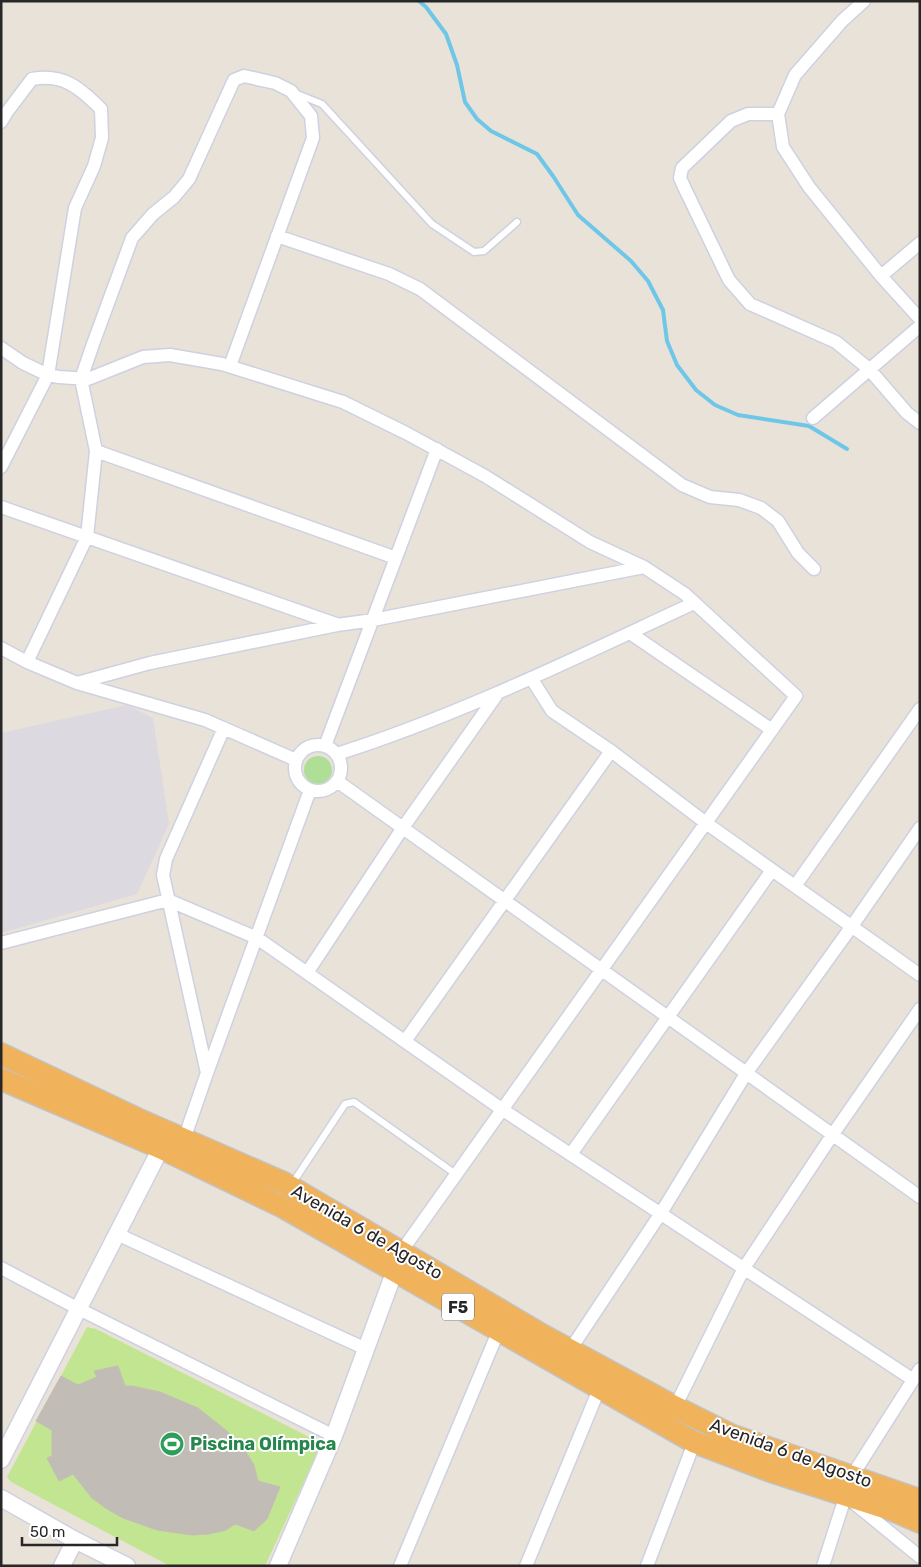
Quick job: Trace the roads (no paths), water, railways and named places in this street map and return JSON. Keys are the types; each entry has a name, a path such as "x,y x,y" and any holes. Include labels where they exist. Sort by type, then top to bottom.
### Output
{"highway":[{"name":"Avenida 6 de Agosto","path":"1,1054 283,1208 398,1262"},
{"name":"Avenida 6 de Agosto","path":"1,1078 174,1148 290,1187 398,1262 603,1379 694,1442 773,1472 920,1500"},
{"name":"Avenida 6 de Agosto","path":"502,1322 570,1350 603,1379 674,1407 731,1435 848,1485 892,1510 920,1522"}],"street":[{"path":"864,1 842,21 795,75 778,114 783,148 809,188 920,319"},
{"path":"27,662 88,537 96,451 81,379 132,238 154,214 174,197 189,179 234,80 244,76 275,83 291,91 311,116 313,138 230,366"},
{"path":"1,122 32,79 45,77 66,81 84,92 100,109 102,138 94,166 75,208 48,375 1,467"},
{"path":"778,114 748,114 730,121 682,168 680,178 728,280 750,304 836,342 870,369 907,414 920,423"},
{"path":"278,236 388,274 420,290 682,485 710,497 739,500 762,508 778,521 798,553 814,568"},
{"path":"882,276 920,243"},
{"path":"813,418 920,326"},
{"path":"1,348 24,363 48,375 81,379 88,379 143,357 170,355 230,366 343,402 437,449 485,476 590,542 644,567 685,594 796,696 457,1175 398,1262 334,1436 278,1566"},
{"path":"325,746 437,449"},
{"path":"96,451 396,558"},
{"path":"1,506 337,625"},
{"path":"77,683 150,663 337,625 373,620 644,567"},
{"path":"337,754 392,737 498,693 694,603"},
{"path":"630,632 772,730"},
{"path":"1,648 27,662 77,683 204,720 296,760"},
{"path":"531,678 552,711 920,975"},
{"path":"307,973 402,829 498,693"},
{"path":"795,886 920,709"},
{"path":"207,1073 163,875 166,859 224,728"},
{"path":"318,745 325,746 337,754 341,768 337,781 332,787 325,790 310,790 304,787 295,775 296,760 304,749 318,745"},
{"path":"405,1041 611,752"},
{"path":"337,781 920,1197"},
{"path":"1,1460 117,1234 174,1148 207,1073 310,790"},
{"path":"570,1350 661,1213 747,1072 920,828"},
{"path":"571,1154 772,870"},
{"path":"1,943 168,900 257,938 503,1110 744,1268 916,1374 848,1485 822,1566"},
{"path":"674,1407 744,1268 833,1134 920,1009"},
{"path":"117,1234 366,1349"},
{"path":"1,1268 334,1436"},
{"path":"400,1566 502,1322"},
{"path":"526,1566 603,1379"},
{"path":"646,1566 694,1442 704,1422"},
{"path":"848,1485 920,1557"},
{"path":"1,1498 75,1540 127,1566"},
{"path":"62,1566 75,1540"}],"lane":[{"path":"291,91 322,104 432,224 474,252 484,251 517,222"},
{"path":"290,1187 345,1104 354,1102 457,1175"}],"waterway":[{"path":"419,1 426,7 446,34 457,65 465,102 477,119 491,131 537,154 578,215 631,261 648,281 663,310 667,341 677,365 696,390 715,405 738,415 809,426 847,449"}],"place":[{"name":"Piscina Olímpica","path":"172,1444"}]}
